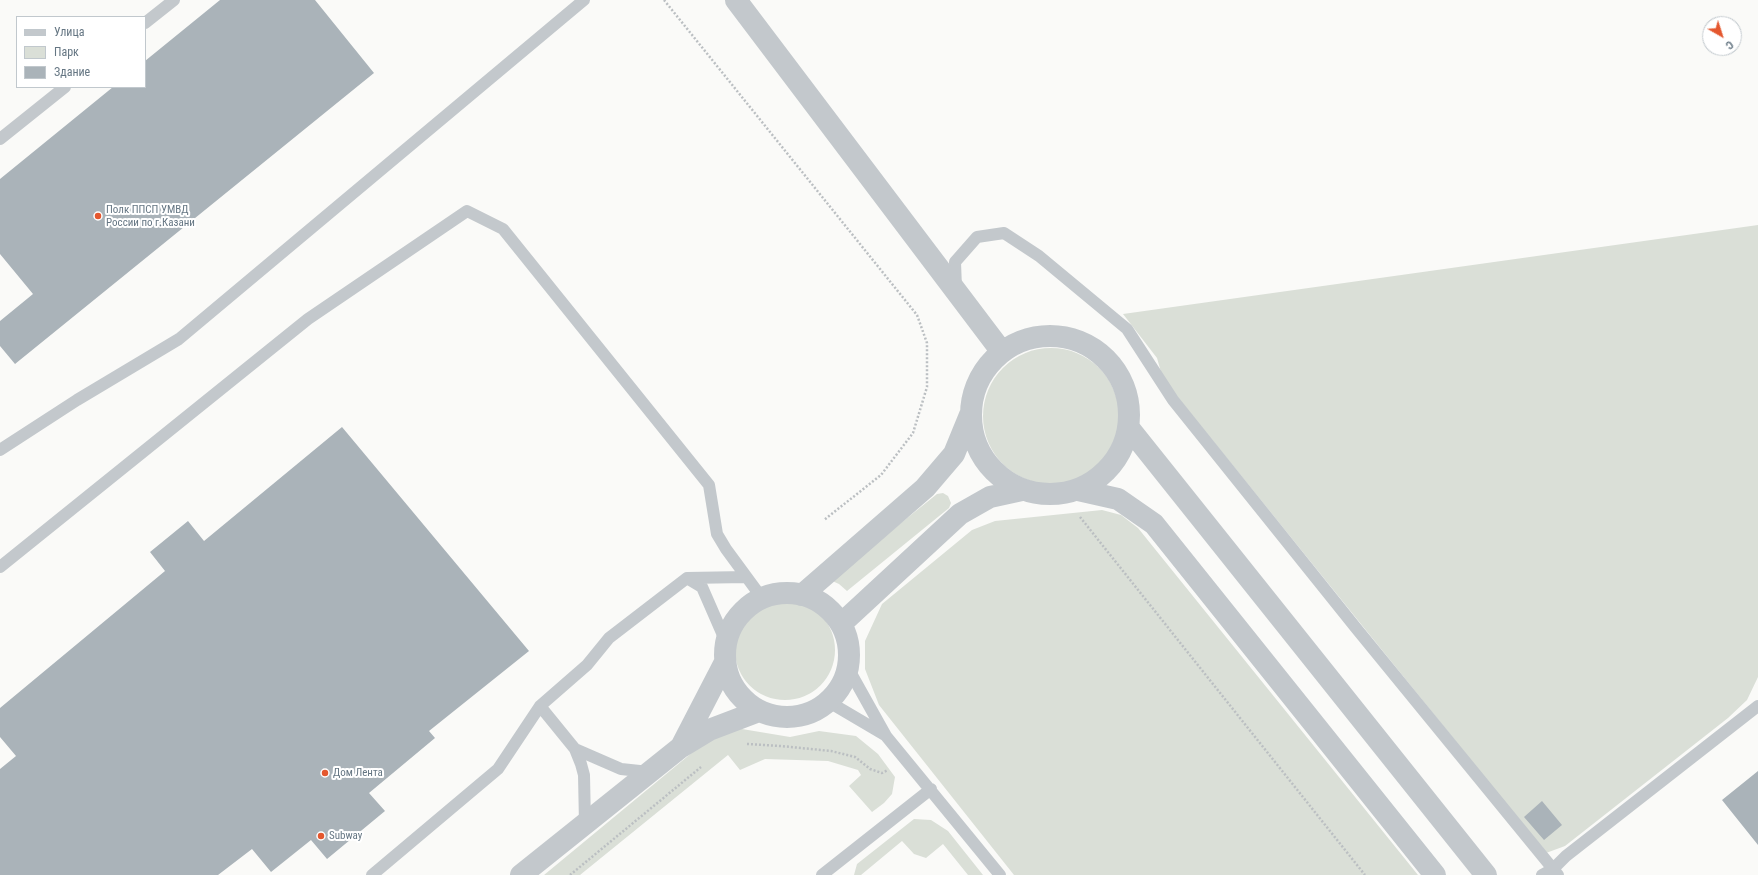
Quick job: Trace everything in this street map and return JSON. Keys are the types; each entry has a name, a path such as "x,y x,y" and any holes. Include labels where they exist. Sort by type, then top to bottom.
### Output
{"street":[{"path":"736,0 1002,352"},
{"path":"802,595 925,488 954,454 970,416 974,394 985,369 1002,352 1019,342 1046,336 1057,336 1079,341 1095,349 1114,368 1125,387 1130,410 1129,428 1121,452 1110,468 1094,482 1078,490 1060,494 1043,495 1022,490 1002,480 988,465 978,447 970,416"},
{"path":"1129,428 1486,875"},
{"path":"841,624 960,514 990,497 1022,490"},
{"path":"1078,490 1118,498 1154,524 1435,875"},
{"path":"681,747 725,652 733,624 745,609 762,598 782,593 802,595 817,601 826,607 841,624 847,638 849,653 848,668 841,687 829,702 812,713 794,718 774,717 759,711 740,698 730,681 725,652"},
{"path":"521,875 681,747 709,730 759,711"}],"lane":[{"path":"146,22 174,0"},
{"path":"0,450 77,400 179,339 584,0"},
{"path":"0,139 64,88"},
{"path":"0,567 308,318 467,211 503,230 709,485 717,534 726,549 762,598"},
{"path":"957,292 955,262 977,237 1004,233 1039,256 1127,329 1173,400 1356,628 1556,872"},
{"path":"372,875 498,770 540,706 587,665 609,638 687,578 746,577"},
{"path":"687,578 702,587 725,652"},
{"path":"848,668 886,736 909,762 1000,875"},
{"path":"829,702 886,736"},
{"path":"540,706 575,749 581,764 584,775 584,824"},
{"path":"1542,875 1556,872 1566,856 1758,706"},
{"path":"575,749 621,769 649,772"},
{"path":"822,875 931,789"}],"path":[{"path":"664,0 917,316 927,343 927,387 913,433 882,475 824,520"},
{"path":"1079,516 1365,875"},
{"path":"744,744 831,751 855,757 870,769 882,772 909,762"},
{"path":"570,875 705,764"}],"green space":[{"path":"1758,225 1758,677 1747,700 1728,718 1565,846 1546,853 1163,379 1157,358 1123,314"},
{"path":"1051,348 1077,353 1099,368 1114,390 1119,416 1114,442 1099,464 1077,479 1051,484 1025,479 1003,464 988,442 983,416 988,390 1003,368 1025,353"},
{"path":"943,493 948,496 951,503 949,508 847,591 839,584 830,580 937,494"},
{"path":"1102,510 1121,515 1138,528 1418,875 1014,875 879,705 865,669 865,641 882,604 972,530 995,521"},
{"path":"785,600 795,601 813,608 827,622 834,640 834,660 827,678 813,692 795,699 785,700 775,699 757,692 743,678 736,660 735,650 736,640 743,622 757,608 775,601"},
{"path":"736,728 790,737 819,731 856,736 878,754 895,777 892,794 884,803 872,812 849,786 861,775 858,770 828,761 765,759 740,770 728,755 580,875 544,875 717,732"},
{"path":"914,819 931,820 948,831 983,875 968,875 943,844 926,858 914,854 902,841 861,875 854,875 857,864"}],"building":[{"name":"Полк ППСП УМВД России по г.Казани","path":"220,0 315,0 374,73 15,364 0,346 0,321 33,294 0,254 0,179 112,88 146,88 146,60"},
{"path":"342,427 529,651 429,731 435,738 369,793 385,811 327,859 311,840 271,872 252,849 218,875 0,875 0,769 16,756 0,737 0,708 165,571 150,552 188,521 204,541"},
{"path":"1758,771 1758,845 1722,800"},
{"path":"1542,801 1562,825 1544,840 1524,817"}],"place":[{"name":"Полк ППСП УМВД России по г.Казани","path":"98,216"},
{"name":"Дом Лента","path":"325,773"},
{"name":"Subway","path":"321,836"}]}
